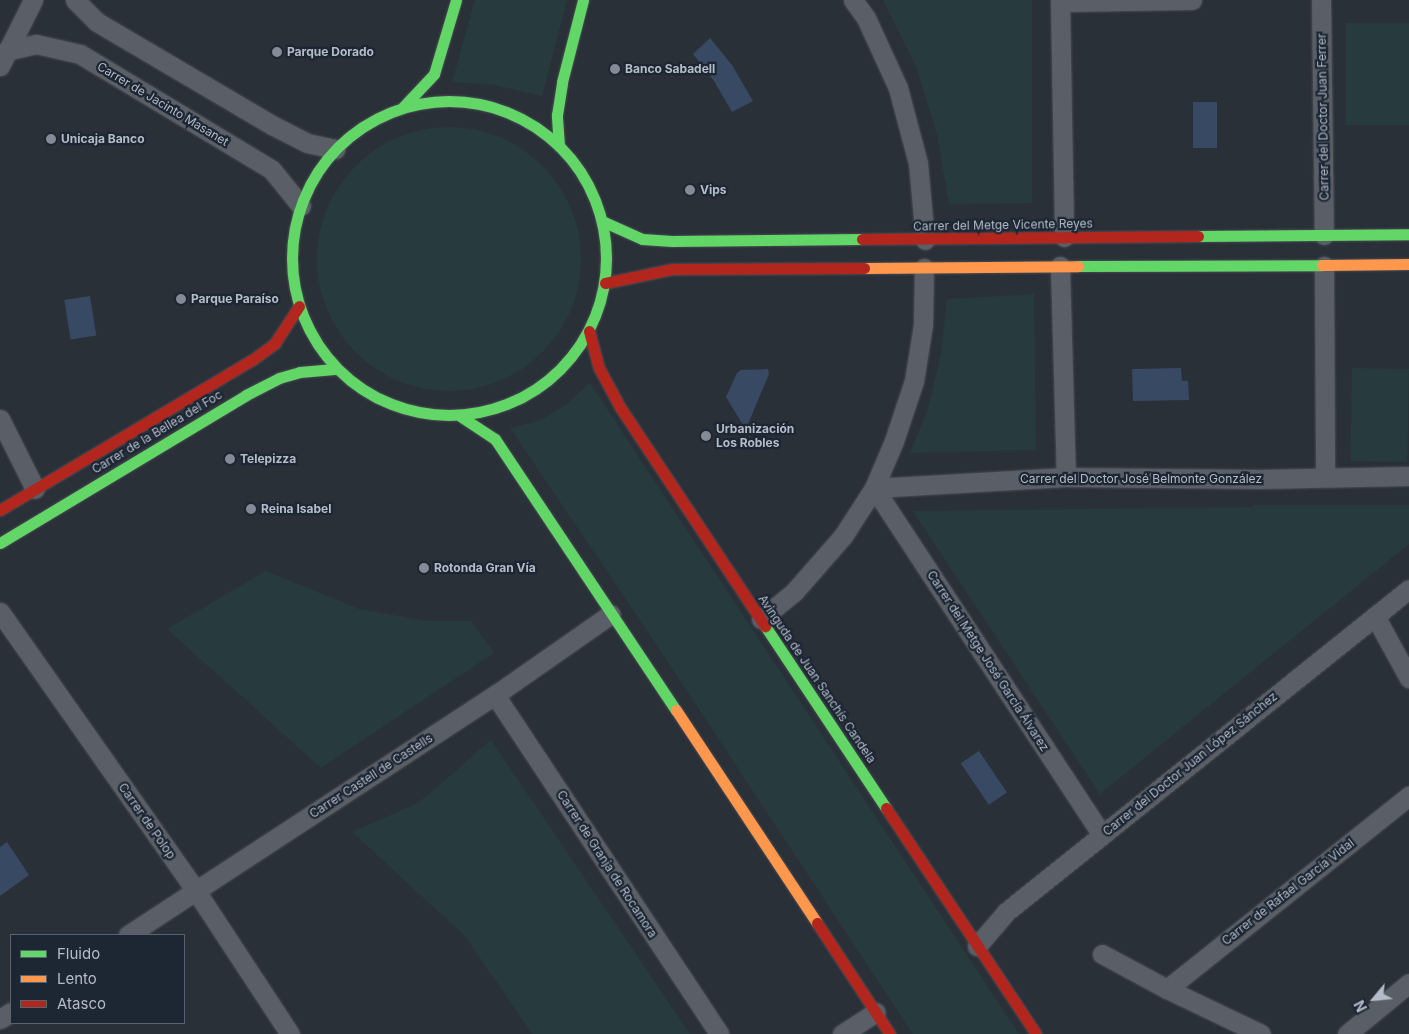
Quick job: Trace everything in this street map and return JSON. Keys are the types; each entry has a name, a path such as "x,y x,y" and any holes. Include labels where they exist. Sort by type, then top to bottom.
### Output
{"main road":[{"path":"403,107 434,74 456,0"},
{"path":"559,146 557,115 562,82 583,0"},
{"path":"437,101 472,102 496,108 519,117 540,130 559,146 586,180 602,221 605,284 599,308 589,331 567,364 544,385 504,406 460,416 433,415 406,410 381,400 357,386 337,369 314,339 299,306 293,281 294,231 300,206 309,186 335,149 355,131 403,107 437,101"},
{"name":"Carrer del Metge Vicente Reyes","path":"602,221 642,239 924,240 1409,234"},
{"path":"605,284 672,269 1409,264"},
{"name":"Carrer de la Bellea del Foc","path":"0,510 252,360 275,343 299,306"},
{"name":"Avinguda de Juan Sanchís Candela","path":"589,331 600,368 620,407 1036,1034"},
{"name":"Carrer de la Bellea del Foc","path":"0,543 258,388 278,378 300,372 337,369"},
{"path":"460,416 495,439 890,1034"}],"street":[{"path":"3,58 33,0"},
{"path":"75,0 97,22 272,126 307,143 335,149"},
{"path":"853,0 866,18 898,88 918,163 924,240"},
{"path":"1064,238 1060,1 1192,0"},
{"name":"Carrer del Doctor Juan Ferrer","path":"1321,0 1324,235"},
{"name":"Carrer de Jacinto Masanet","path":"3,58 36,44 80,54 272,170 300,206"},
{"path":"1060,266 1066,477"},
{"path":"1324,266 1325,477"},
{"path":"761,619 794,592 843,536 874,488 894,441 914,381 923,325 924,268"},
{"path":"0,419 35,488"},
{"name":"Carrer del Doctor José Belmonte González","path":"874,488 1066,477 1409,476"},
{"name":"Carrer del Metge José García Álvarez","path":"874,488 1102,835"},
{"name":"Carrer del Doctor Juan López Sánchez","path":"978,946 1006,912 1409,589"},
{"name":"Carrer de Polop","path":"0,612 196,891 290,1034"},
{"name":"Carrer Castell de Castells","path":"130,934 495,695 611,614"},
{"path":"1375,616 1409,678"},
{"name":"Carrer de Granja de Rocamora","path":"495,695 719,1034"},
{"name":"Carrer de Rafael García Vidal","path":"1167,988 1409,796"},
{"path":"1102,954 1261,1034"},
{"path":"1347,1034 1409,983"},
{"path":"842,1034 876,1012"}],"green space":[{"path":"475,0 567,0 542,96 495,85 452,82"},
{"path":"883,0 1032,0 1032,203 949,204 937,134 916,66"},
{"path":"1346,23 1409,23 1409,125 1346,125"},
{"path":"436,127 462,127 487,132 511,142 543,165 559,185 571,208 579,233 581,259 579,285 571,310 559,333 543,353 523,369 487,386 462,391 436,391 411,386 387,376 355,353 339,333 322,297 317,272 317,246 322,221 332,197 355,165 375,149 411,132"},
{"path":"1034,294 1036,450 910,453 928,409 941,354 947,299"},
{"path":"1352,368 1409,369 1407,462 1350,461"},
{"path":"590,383 1019,1034 913,1034 648,632 510,428 539,421 564,406"},
{"path":"1255,505 1409,505 1409,544 1100,794 913,511 1253,507"},
{"path":"266,571 359,609 426,621 471,621 494,653 321,768 167,629"},
{"path":"491,740 690,1034 532,1034 465,936 352,832 418,803"}],"water":[{"path":"710,38 732,65 753,101 732,112 714,81 693,54"},
{"path":"1193,102 1217,102 1217,148 1193,148"},
{"path":"90,296 96,336 71,340 64,300"},
{"path":"1181,368 1182,381 1188,381 1189,400 1133,401 1132,369"},
{"path":"768,369 769,374 748,424 743,425 726,397 737,373 741,370"},
{"path":"979,751 1007,792 989,805 961,763"},
{"path":"7,842 29,875 0,896 0,847"}],"traffic: fast":[{"path":"403,107 434,74 456,0"},
{"path":"559,146 557,115 562,82 583,0"},
{"path":"434,101 464,101 495,107 523,119 549,136 571,158 588,184 600,212 606,243 606,258 606,273 600,304 588,332 571,358 549,380 523,397 495,409 464,415 434,415 403,409 375,397 349,380 327,358 310,332 298,304 292,273 292,243 298,212 310,184 327,158 349,136 375,119 403,107 434,101"},
{"path":"602,221 642,239 672,241 862,239"},
{"path":"1198,236 1409,234"},
{"path":"1078,266 1322,265"},
{"path":"0,543 246,395 279,378 300,372 337,369"},
{"path":"460,416 495,439 676,710"},
{"path":"765,626 886,808"}],"traffic: slow":[{"path":"1322,265 1409,264"},
{"path":"864,268 1078,266"},
{"path":"676,710 817,923"}],"traffic: jam":[{"path":"862,239 1198,236"},
{"path":"605,283 672,269 864,268"},
{"path":"0,510 252,360 275,343 299,306"},
{"path":"589,331 599,368 620,407 765,626"},
{"path":"886,808 1036,1034"},
{"path":"817,923 890,1034"}],"place":[{"name":"Parque Dorado","path":"277,52"},
{"name":"Banco Sabadell","path":"615,69"},
{"name":"Unicaja Banco","path":"51,139"},
{"name":"Vips","path":"690,190"},
{"name":"Parque Paraíso","path":"181,299"},
{"name":"Urbanización Los Robles","path":"706,436"},
{"name":"Telepizza","path":"230,459"},
{"name":"Reina Isabel","path":"251,509"},
{"name":"Rotonda Gran Vía","path":"424,568"}]}
